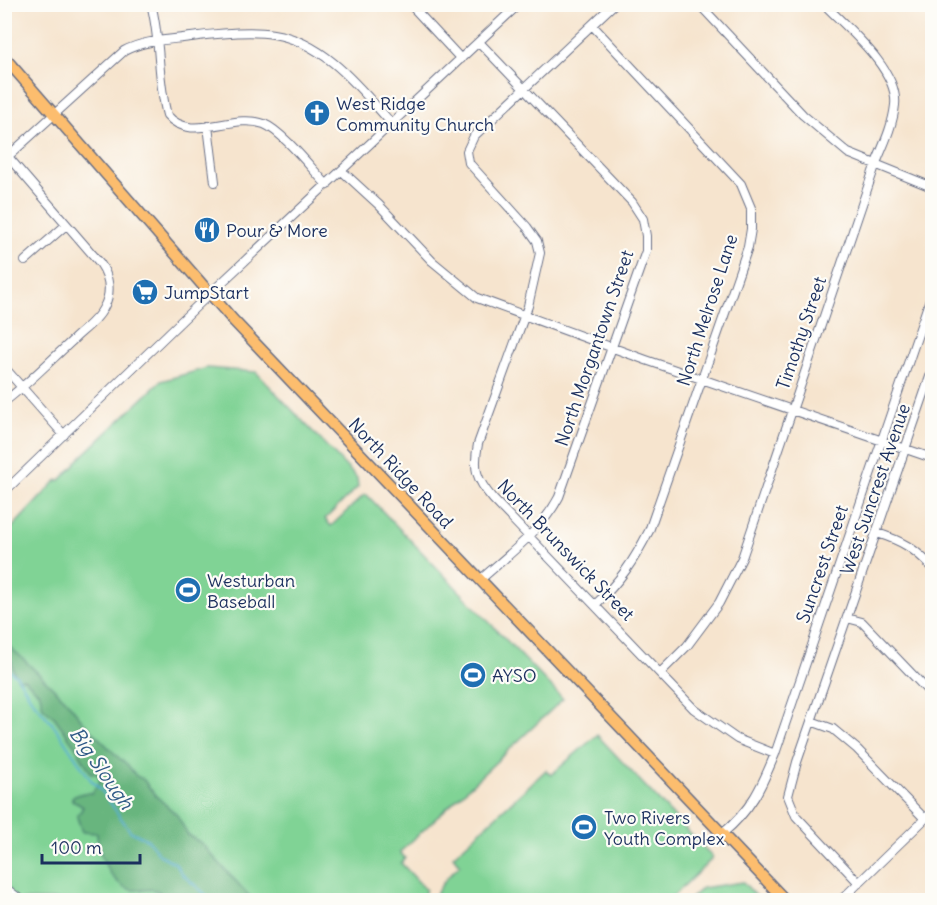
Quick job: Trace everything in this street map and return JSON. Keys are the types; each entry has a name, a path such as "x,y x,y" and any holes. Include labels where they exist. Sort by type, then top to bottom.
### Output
{"main road":[{"name":"North Ridge Road","path":"4,57 210,293 785,900"}],"street":[{"path":"151,4 167,115 185,128 251,121 272,128 327,185"},
{"path":"410,4 461,59"},
{"path":"418,12 426,4"},
{"path":"4,492 210,293 519,4"},
{"path":"524,88 614,4"},
{"path":"699,4 803,115 848,153 933,187"},
{"name":"Timothy Street","path":"660,673 687,646 719,603 742,558 876,163 889,134 896,104 890,77 878,61 824,4"},
{"name":"North Melrose Lane","path":"592,25 741,184 751,208 752,229 748,247 650,531 634,561 618,583 595,605"},
{"path":"4,402 24,387 97,317 109,292 104,267 6,156 124,51 156,41 221,34 271,33 293,39 331,60 392,124"},
{"name":"North Morgantown Street","path":"479,42 632,202 643,219 646,236 646,251 559,497 545,518 528,536 480,580"},
{"name":"North Brunswick Street","path":"524,88 474,136 467,151 469,163 527,227 537,242 540,253 524,316 481,436 475,458 476,469 484,488 694,709 737,739 775,754"},
{"path":"208,126 215,182"},
{"path":"342,171 379,205 432,261 477,298 613,348 933,458"},
{"path":"25,261 66,225"},
{"name":"Suncrest Street","path":"722,834 743,816 754,800 775,754 933,293"},
{"path":"4,367 64,435"},
{"name":"West Suncrest Avenue","path":"859,883 796,816 788,796 797,762 933,371"},
{"path":"877,533 899,540 917,551 933,567"},
{"path":"848,618 861,622 933,695"},
{"path":"811,721 833,729 857,749 925,819"},
{"path":"841,900 933,812"},
{"path":"4,887 21,900"}],"green space":[{"path":"207,368 256,372 357,478 358,487 325,519 331,526 364,495 367,495 563,699 400,852 405,858 401,863 426,890 422,900 5,900 5,535 56,481 60,480 161,381"},
{"path":"5,643 66,700 85,724 127,764 136,776 143,779 155,795 177,815 188,835 201,843 253,900 167,900 155,890 133,890 118,882 103,859 97,833 82,832 77,817 83,807 72,800 72,797 83,793 92,793 101,779 96,773 91,773 55,718 43,707 40,694 24,679 18,679 12,662 5,656"},
{"name":"Two Rivers Youth Complex","path":"597,735 713,858 669,900 434,900 444,881 460,865 453,856 546,770 551,775"},
{"path":"743,882 760,900 689,900 702,888"}],"waterway":[{"name":"Big Slough","path":"4,667 17,676 32,700 56,728 90,779 102,791 130,831 148,840 160,855 175,863 182,874 212,900"}],"place":[{"name":"West Ridge Community Church","path":"317,113"},
{"name":"Pour & More","path":"207,230"},
{"name":"JumpStart","path":"145,292"},
{"name":"Westurban Baseball","path":"188,590"},
{"name":"AYSO","path":"473,675"},
{"name":"Two Rivers Youth Complex","path":"584,827"}]}
